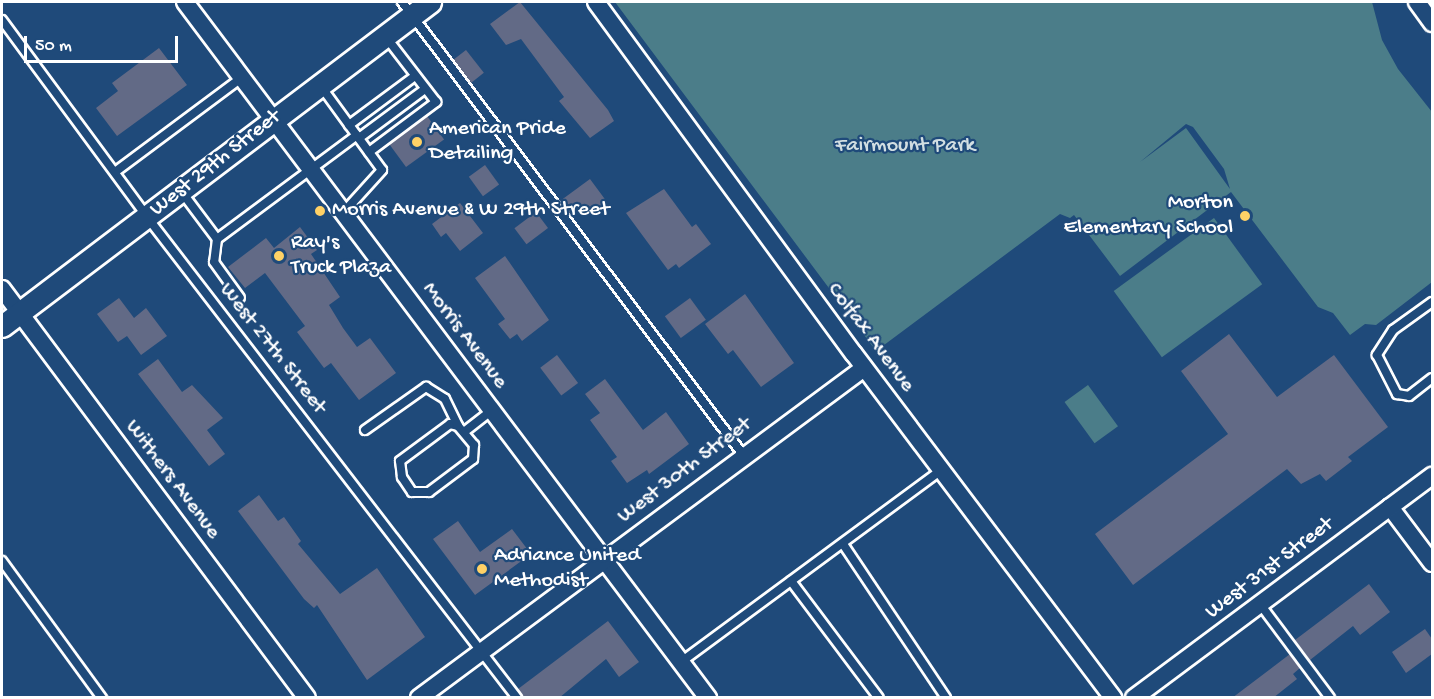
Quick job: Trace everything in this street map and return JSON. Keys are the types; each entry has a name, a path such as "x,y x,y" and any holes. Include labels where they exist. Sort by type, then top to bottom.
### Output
{"street":[{"name":"Morris Avenue","path":"185,2 708,698"},
{"name":"West 29th Street","path":"2,326 384,35 407,8 430,2"},
{"name":"Colfax Avenue","path":"596,2 864,368 1113,698"},
{"path":"1417,2 1432,23"},
{"name":"Withers Avenue","path":"2,289 307,698"},
{"name":"West 30th Street","path":"418,698 481,649 864,368"},
{"name":"West 31st Street","path":"1134,698 1432,476"},
{"path":"1390,507 1432,563"}],"lane":[{"path":"407,8 744,456"},
{"name":"West 27th Street","path":"2,20 147,217 517,698"},
{"path":"369,152 436,102 384,35"},
{"path":"349,125 416,76"},
{"path":"114,172 241,78"},
{"path":"320,84 382,170 343,213"},
{"path":"217,239 425,89"},
{"path":"181,190 217,239 214,262 240,298"},
{"path":"1432,302 1394,330 1377,355 1397,394 1409,396 1432,378"},
{"path":"365,430 426,387 445,399 461,429 474,445 473,459 429,492 412,492 402,477 400,461 450,424 461,429"},
{"path":"461,429 492,410"},
{"path":"681,662 941,470"},
{"path":"843,544 946,698"},
{"path":"2,561 102,698"},
{"path":"790,581 879,698"},
{"path":"1260,604 1330,698"}],"green space":[{"name":"Fairmount Park","path":"615,2 1372,2 1382,40 1398,69 1432,112 1432,282 1376,325 1365,324 1350,335 1333,313 1318,307 1231,192 1120,276 1074,215 1070,218 1060,214 876,351","holes":["1186,124 1193,127 1224,169 1230,189 1186,128 1140,162"]},
{"path":"1214,218 1262,284 1162,357 1114,291"},
{"path":"1088,385 1118,426 1095,443 1065,402"}],"building":[{"path":"520,2 608,110 614,121 590,138 559,101 564,97 521,39 506,45 490,24"},
{"path":"159,48 187,85 117,136 96,108 118,91 112,83"},
{"path":"466,50 484,73 471,83 453,60"},
{"path":"427,116 444,139 406,167 389,144"},
{"path":"485,165 499,184 483,196 469,177"},
{"path":"590,179 607,202 590,215 584,207 572,217 560,201"},
{"path":"664,189 692,227 696,224 711,244 679,268 676,264 668,270 626,213"},
{"path":"460,203 483,233 460,251 446,233 441,237 432,224"},
{"path":"536,212 548,228 526,244 514,228"},
{"path":"300,227 317,250 311,254 340,297 329,305 343,328 357,347 370,338 396,373 359,400 331,363 324,368 297,332 305,326 265,273 245,288 228,267 266,238 274,248"},
{"path":"505,256 549,320 522,341 517,334 510,339 498,324 505,319 475,278"},
{"path":"745,294 794,363 761,387 733,350 728,354 705,324"},
{"path":"119,298 134,318 146,308 167,336 141,355 127,336 118,342 97,314"},
{"path":"690,298 706,320 681,338 665,316"},
{"path":"1229,334 1277,397 1334,355 1388,427 1348,457 1352,461 1326,481 1320,474 1301,484 1287,469 1133,585 1095,534 1228,434 1181,371"},
{"path":"557,355 578,383 561,396 540,368"},
{"path":"158,359 182,392 192,385 223,418 207,430 225,454 209,466 138,374"},
{"path":"605,379 643,430 666,412 689,444 649,474 647,470 627,483 611,461 617,457 590,420 600,413 585,394"},
{"path":"259,495 278,521 284,517 301,541 298,544 340,594 377,568 425,637 367,680 317,605 314,608 304,599 238,511"},
{"path":"458,521 480,552 512,529 531,554 475,595 433,539"},
{"path":"1369,584 1390,612 1360,635 1353,626 1310,660 1295,640"},
{"path":"608,621 639,662 619,677 606,659 559,698 523,698 518,689"},
{"path":"1425,629 1432,639 1432,654 1406,673 1392,652"},
{"path":"1290,654 1300,668 1293,674 1297,679 1273,698 1232,698"}],"place":[{"name":"American Pride Detailing","path":"417,142"},
{"name":"Morris Avenue & W 29th Street","path":"320,211"},
{"name":"Morton Elementary School","path":"1245,216"},
{"name":"Ray's Truck Plaza","path":"279,256"},
{"name":"Adriance United Methodist","path":"482,569"}]}
